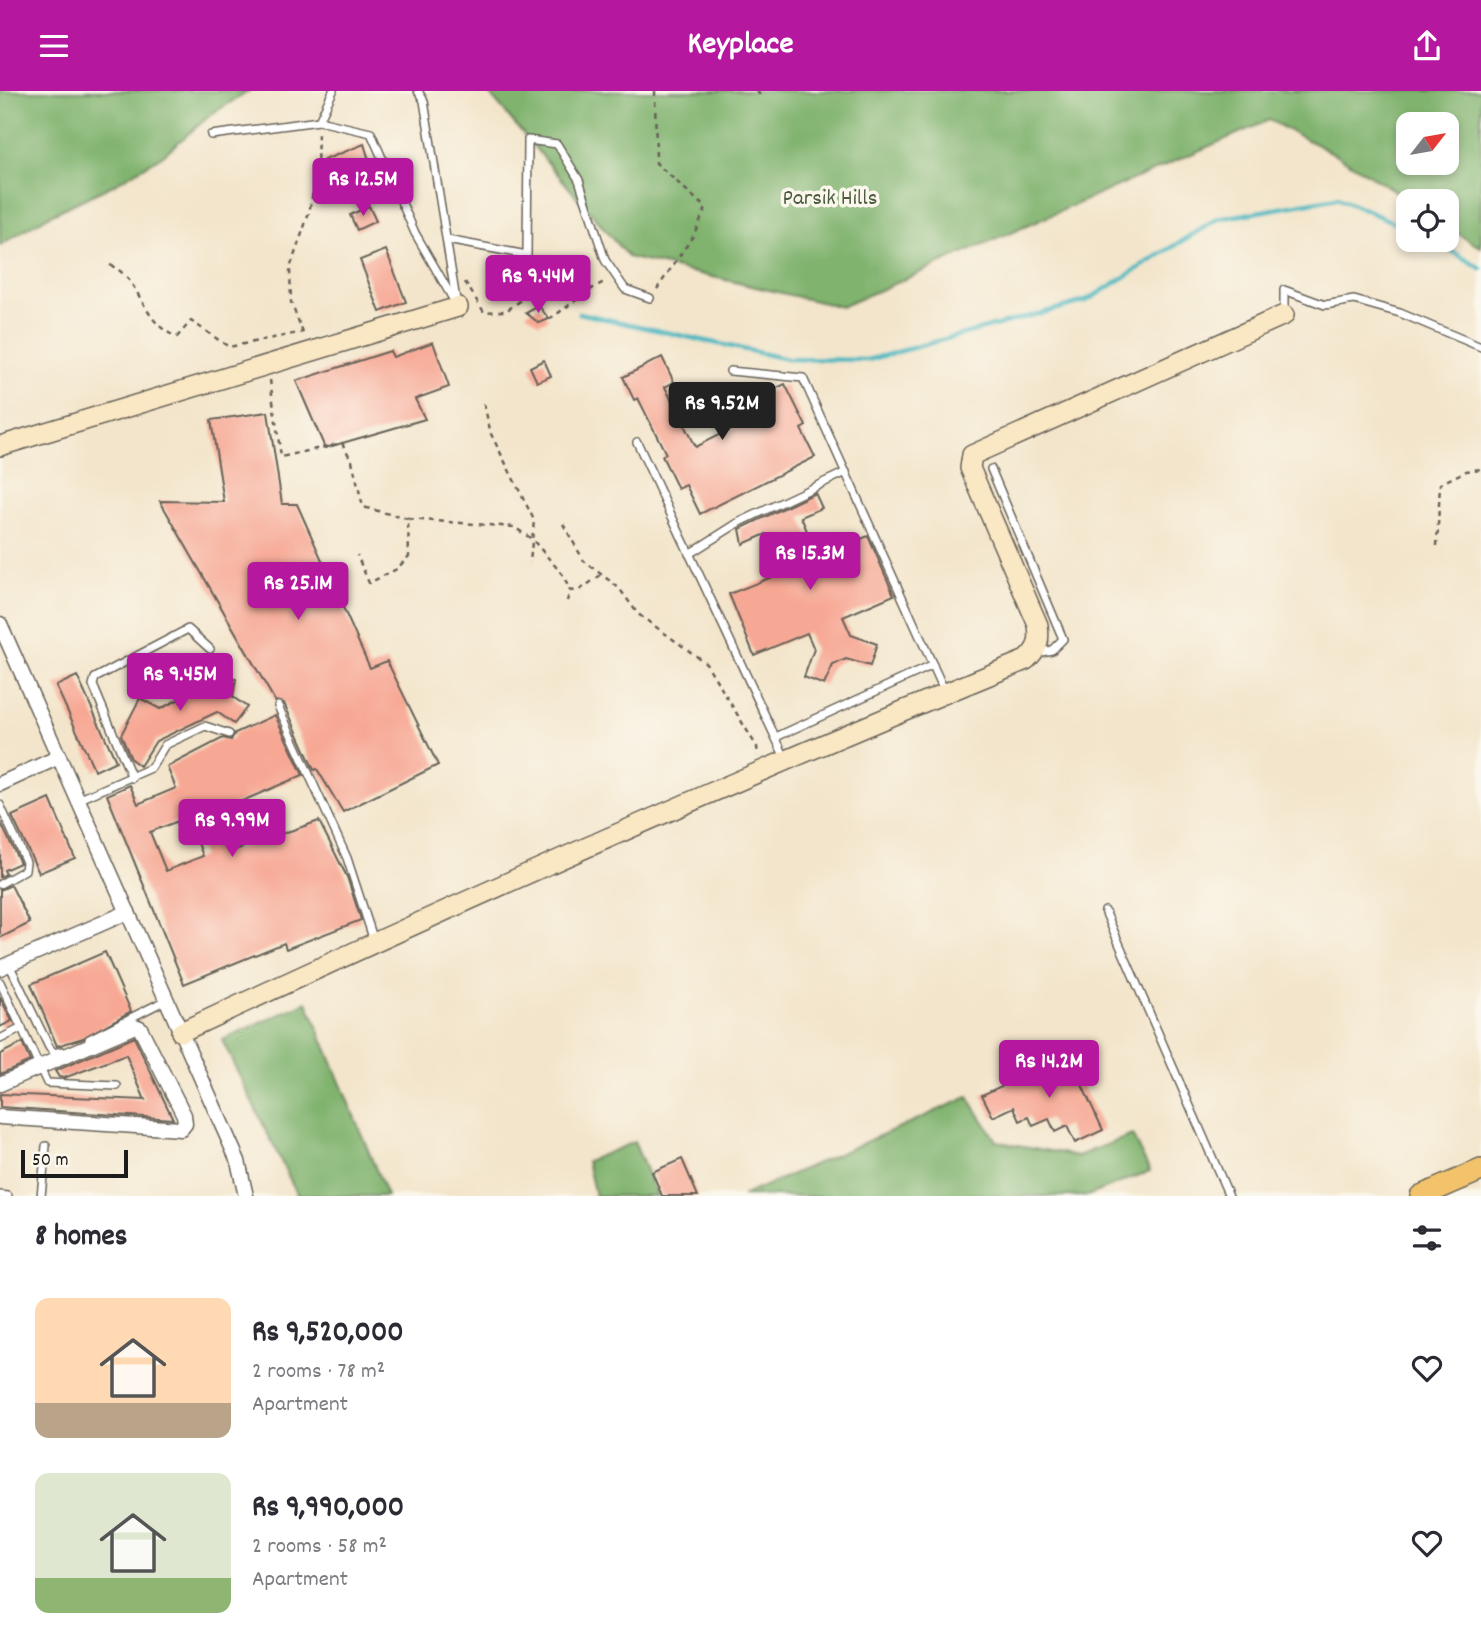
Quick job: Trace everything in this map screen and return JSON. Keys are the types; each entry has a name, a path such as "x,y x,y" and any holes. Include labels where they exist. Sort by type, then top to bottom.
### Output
{"main road":[{"path":"1421,1196 1481,1170"}],"street":[{"path":"0,446 457,307"},
{"path":"181,1032 374,942 786,760 1026,660 1040,639 1038,625 970,468 972,455 1284,315"},
{"path":"0,624 238,1161 246,1196"},
{"path":"0,784 59,757"},
{"path":"4,966 128,912"},
{"path":"0,1084 135,1026 140,1028 153,1053 184,1115 185,1124 181,1129 0,1117"}],"lane":[{"path":"319,121 333,91"},
{"path":"418,91 425,101 457,307"},
{"path":"211,135 319,121 371,133 415,233 457,307"},
{"path":"447,240 527,255 528,140 557,145 579,180 605,260 625,289 650,298"},
{"path":"1284,315 1284,290 1325,305 1354,300 1400,313 1481,347"},
{"path":"730,371 803,378 945,693"},
{"path":"637,442 786,760"},
{"path":"991,469 1063,639 1052,650 1032,654"},
{"path":"689,554 738,523 846,472"},
{"path":"132,778 93,685 94,678 188,629 210,649"},
{"path":"776,737 933,665"},
{"path":"278,706 347,858 374,942"},
{"path":"78,800 151,768 165,745 205,726 229,734"},
{"path":"0,805 26,862 26,870 0,884"},
{"path":"1105,911 1229,1196"},
{"path":"4,966 54,1053 166,1000"},
{"path":"0,982 47,1083 117,1086"},
{"path":"0,1039 22,1028"},
{"path":"41,1196 46,1146"},
{"path":"0,1195 8,1196"}],"path":[{"path":"650,298 694,236 706,208 656,163 655,91"},
{"path":"301,354 303,332 291,302 290,268 309,213 317,170 319,121"},
{"path":"451,267 463,278 472,298 484,312 506,311 537,289 527,255"},
{"path":"110,265 119,269 148,315 162,331 177,337 191,321 229,347 303,332"},
{"path":"549,319 574,304 581,293 617,278"},
{"path":"268,364 281,457 342,443 352,461 363,507 408,519 514,527 532,539 563,575 570,591 567,601"},
{"path":"484,404 491,434 534,520 530,563"},
{"path":"1437,546 1440,484 1466,471 1481,469"},
{"path":"357,555 369,583 397,569 409,556 408,519"},
{"path":"563,524 584,561 619,588 638,614 706,663 757,747 758,773"},
{"path":"570,591 581,589 601,575"}],"green space":[{"path":"0,91 249,91 213,113 162,156 113,185 50,215 0,246"},
{"name":"Parsik Hills","path":"487,91 1481,91 1481,247 1459,235 1459,189 1396,189 1396,192 1337,155 1269,120 841,307 628,257"},
{"path":"307,1002 387,1196 298,1196 222,1040"},
{"path":"968,1097 996,1141 1078,1156 1132,1135 1150,1171 1087,1196 742,1196"},
{"path":"634,1142 657,1196 595,1196 587,1161"}],"building":[{"path":"364,144 375,179 337,185 324,160"},
{"path":"369,206 376,221 357,230 350,215"},
{"path":"386,250 406,302 380,312 360,260"},
{"path":"539,306 549,319 539,323 526,313"},
{"path":"433,342 449,387 415,399 425,419 325,448 296,381 390,351 393,357"},
{"path":"662,357 674,382 665,387 695,447 767,411 760,396 785,384 806,426 801,429 815,457 700,514 686,485 678,489 662,456 666,454 638,398 634,400 623,377"},
{"path":"544,360 551,376 537,382 530,367"},
{"path":"268,412 282,504 297,504 370,668 387,661 438,765 343,812 317,769 314,770 284,703 275,701 160,501 224,502 211,420"},
{"path":"815,493 822,508 801,517 818,557 868,536 894,595 843,617 851,635 877,644 870,666 846,659 833,665 824,685 804,677 814,649 807,633 754,655 729,594 782,573 766,534 743,544 740,529"},
{"path":"192,671 236,679 233,697 247,707 234,724 217,712 156,741 140,766 131,759 121,735 140,698 160,709 189,694"},
{"path":"77,676 116,761 95,771 56,686"},
{"path":"275,715 303,775 214,813 227,845 229,844 232,851 319,821 347,877 361,920 286,949 284,943 184,984 107,795 130,785 138,804 176,788 167,767 223,738 231,740 235,733","holes":["188,817 203,856 166,871 150,832"]},
{"path":"50,799 75,858 39,873 12,816"},
{"path":"0,821 20,863 4,870 6,874 0,877"},
{"path":"11,885 30,923 0,938 0,890"},
{"path":"105,952 131,1011 83,1038 57,1046 31,984"},
{"path":"0,997 12,1021 0,1027"},
{"path":"134,1037 173,1119 0,1107 0,1094 145,1100 126,1055 64,1078 59,1077 55,1071"},
{"path":"22,1043 30,1061 0,1074 0,1054"},
{"path":"1068,1055 1103,1130 1075,1143 1067,1126 1055,1132 1049,1119 1033,1126 1029,1117 1020,1121 1014,1107 993,1117 982,1095"},
{"path":"682,1159 698,1196 662,1196 652,1172"}],"waterway":[{"path":"579,313 787,359 868,360 1086,301 1218,219 1337,198 1396,223"},
{"path":"1453,252 1481,269"}]}
